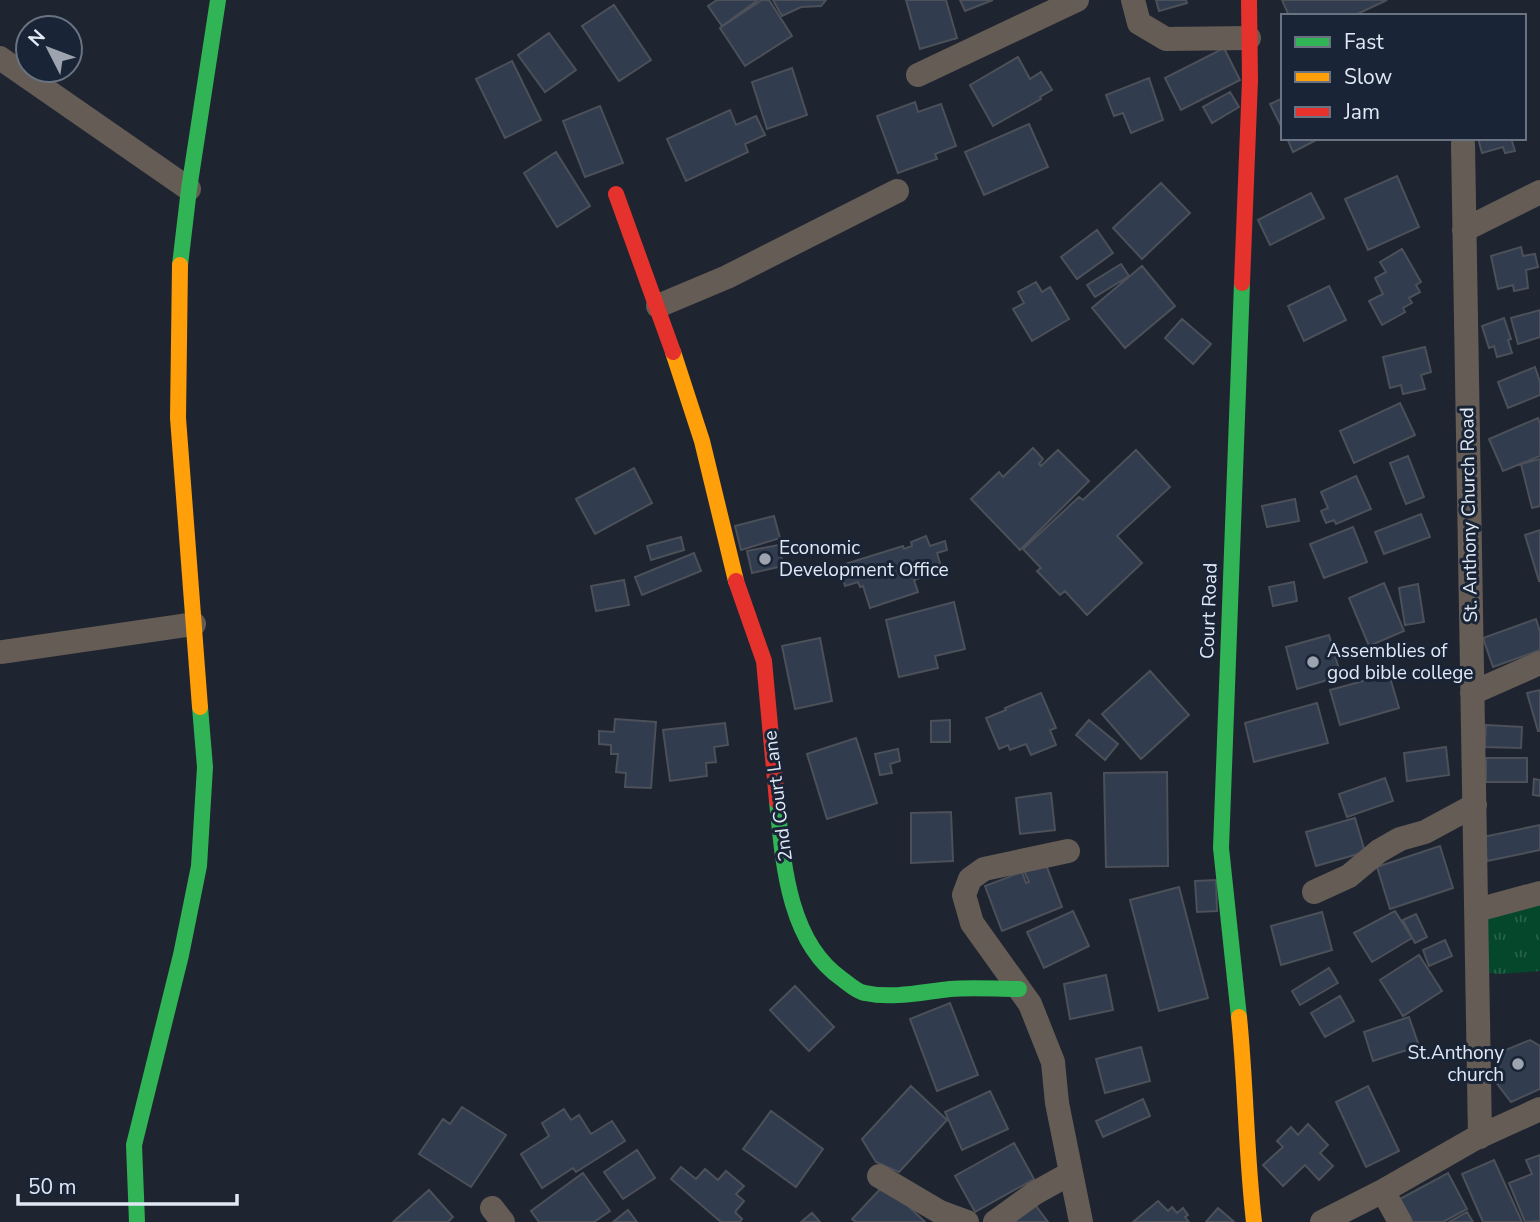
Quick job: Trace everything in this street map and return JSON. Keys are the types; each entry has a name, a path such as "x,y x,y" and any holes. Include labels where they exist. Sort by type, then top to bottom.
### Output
{"street":[{"path":"138,1222 134,1145 181,956 199,866 205,767 178,418 180,268 188,189 219,0"},
{"path":"918,75 1077,0"},
{"path":"1133,0 1139,23 1166,39 1249,37"},
{"name":"Court Road","path":"1249,0 1250,80 1221,849 1244,1065 1249,1180 1254,1222"},
{"path":"0,58 188,189"},
{"name":"St. Anthony Church Road","path":"1463,144 1478,910 1479,1137"},
{"path":"659,306 727,277 897,191"},
{"path":"1464,229 1540,192"},
{"name":"2nd Court Lane","path":"616,194 659,306 702,441 733,573 764,661 782,849 799,925 825,968 862,993 883,995 952,989 1019,989"},
{"path":"2,652 194,624"},
{"path":"1472,693 1540,663"},
{"path":"1314,892 1349,876 1379,850 1401,839 1425,832 1475,804"},
{"path":"1068,851 985,869 970,879 964,895 972,923 1030,1004 1053,1062 1057,1102 1081,1222"},
{"path":"1478,910 1540,894"},
{"path":"1322,1222 1479,1137 1540,1110"},
{"path":"995,1222 1035,1193 1071,1173"},
{"path":"879,1176 940,1212 967,1222"},
{"path":"1383,1191 1400,1222"}],"green space":[{"path":"1540,904 1540,971 1498,974 1483,972 1488,913"}],"building":[{"path":"717,0 758,0 722,26 708,6"},
{"path":"762,0 769,0 792,36 745,66 720,28"},
{"path":"773,0 826,0 821,6 801,7 782,16"},
{"path":"906,0 946,0 957,38 920,49"},
{"path":"960,0 993,0 965,11"},
{"path":"1156,0 1186,0 1187,3 1159,11"},
{"path":"1282,0 1387,0 1357,14 1288,14"},
{"path":"614,5 651,60 619,81 582,26"},
{"path":"549,33 576,70 545,92 518,55"},
{"path":"1224,48 1240,80 1181,110 1165,78"},
{"path":"1018,57 1030,79 1041,72 1052,90 993,126 970,85"},
{"path":"512,61 541,120 505,138 476,79"},
{"path":"792,68 807,115 767,129 752,82"},
{"path":"1149,78 1163,120 1131,133 1123,113 1114,116 1106,95"},
{"path":"1230,92 1239,107 1212,123 1203,107"},
{"path":"1281,99 1281,126 1270,104"},
{"path":"915,102 918,112 941,104 956,146 935,154 937,159 898,173 877,116"},
{"path":"600,106 623,163 585,177 563,121"},
{"path":"730,110 736,125 756,116 765,135 745,144 748,152 686,181 667,139"},
{"path":"1029,124 1048,167 984,195 965,152"},
{"path":"1288,140 1316,140 1293,152"},
{"path":"1479,140 1512,140 1515,151 1505,153 1503,147 1482,153"},
{"path":"556,152 590,206 557,227 524,173"},
{"path":"1397,176 1419,227 1368,250 1345,199"},
{"path":"1161,183 1190,213 1142,259 1113,228"},
{"path":"1311,193 1324,218 1270,245 1258,220"},
{"path":"1097,230 1113,253 1077,279 1061,257"},
{"path":"1521,247 1523,256 1535,254 1538,267 1526,270 1528,288 1514,291 1513,285 1498,289 1491,256"},
{"path":"1402,249 1421,282 1416,285 1420,292 1409,298 1412,303 1403,308 1405,312 1382,325 1369,301 1383,294 1375,278 1386,272 1380,262"},
{"path":"1121,264 1129,276 1095,297 1087,285"},
{"path":"1142,266 1175,306 1125,348 1092,308"},
{"path":"1036,282 1042,292 1050,287 1069,319 1032,341 1013,309 1024,303 1018,292"},
{"path":"1329,286 1346,320 1304,341 1288,306"},
{"path":"1540,310 1540,337 1518,344 1511,318"},
{"path":"1504,318 1511,339 1508,340 1512,353 1497,357 1494,346 1489,348 1482,326"},
{"path":"1182,319 1211,344 1193,364 1165,338"},
{"path":"1425,347 1431,372 1421,375 1425,389 1403,394 1401,385 1390,388 1383,357"},
{"path":"1535,367 1540,382 1540,395 1508,408 1498,382"},
{"path":"1400,403 1415,435 1354,463 1340,431"},
{"path":"1538,418 1540,456 1503,471 1489,439"},
{"path":"1033,448 1043,459 1039,464 1041,466 1058,450 1089,481 1020,550 971,499 999,472 1003,477"},
{"path":"1136,450 1170,487 1117,536 1142,563 1087,615 1065,591 1060,595 1037,571 1041,568 1023,549 1079,497 1083,500"},
{"path":"1408,456 1424,497 1406,504 1390,463"},
{"path":"1540,459 1540,506 1532,508 1521,464"},
{"path":"634,468 652,503 595,534 576,499"},
{"path":"1356,476 1371,509 1336,524 1334,520 1326,523 1321,511 1328,508 1321,492"},
{"path":"1295,499 1299,521 1267,527 1262,506"},
{"path":"1421,514 1430,537 1384,554 1375,532"},
{"path":"774,516 780,538 741,550 735,526"},
{"path":"1353,527 1367,562 1324,578 1310,544"},
{"path":"1540,530 1540,581 1539,581 1525,535"},
{"path":"926,536 930,546 945,541 947,550 937,553 942,570 914,580 918,592 870,608 863,586 860,587 858,582 845,586 839,566 903,546 904,549 912,546 911,542"},
{"path":"681,537 684,550 651,560 647,546"},
{"name":"Economic Development Office","path":"779,545 783,566 752,573 747,551"},
{"path":"694,553 701,571 642,595 635,577"},
{"path":"624,580 629,605 596,611 591,586"},
{"path":"1294,582 1297,601 1273,606 1269,587"},
{"path":"1384,583 1404,631 1369,646 1349,598"},
{"path":"1418,584 1424,622 1405,625 1399,588"},
{"path":"954,602 965,649 935,656 938,668 899,677 886,620"},
{"path":"1536,619 1540,632 1540,650 1493,667 1483,638"},
{"name":"Assemblies of god bible college","path":"1329,635 1341,676 1297,689 1286,647"},
{"path":"820,638 832,701 795,709 782,646"},
{"path":"1150,671 1189,715 1141,759 1102,714"},
{"path":"1389,674 1399,708 1340,725 1330,690"},
{"path":"1540,690 1540,731 1538,731 1527,693"},
{"path":"1041,693 1056,728 1050,730 1056,745 1031,755 1026,744 1010,750 1008,745 999,749 986,718"},
{"path":"1317,703 1328,743 1254,762 1245,723"},
{"path":"615,719 656,722 651,788 625,787 626,773 616,772 618,754 611,754 611,745 599,744 599,731 614,732"},
{"path":"950,720 950,742 931,742 931,721"},
{"path":"1089,720 1118,744 1105,760 1076,735"},
{"path":"725,723 728,745 714,747 716,762 706,763 707,776 670,781 663,730"},
{"path":"1486,725 1522,727 1521,748 1485,747"},
{"path":"856,738 877,803 827,819 807,754"},
{"path":"1446,747 1449,775 1407,781 1404,753"},
{"path":"898,749 900,761 890,764 892,773 880,775 875,754"},
{"path":"1486,758 1527,758 1527,782 1486,782"},
{"path":"1167,772 1168,866 1106,867 1104,773"},
{"path":"1385,778 1393,801 1347,817 1339,794"},
{"path":"1534,779 1540,780 1540,796 1533,795"},
{"path":"1051,793 1055,830 1020,834 1016,798"},
{"path":"951,812 953,861 911,863 911,813"},
{"path":"1355,818 1365,852 1316,866 1306,832"},
{"path":"1540,825 1540,850 1487,861 1483,837"},
{"path":"1440,846 1453,888 1390,909 1377,867"},
{"path":"1045,862 1062,907 1002,931 985,886 1022,872 1026,883 1029,882 1024,871"},
{"path":"1216,880 1217,911 1197,912 1195,881"},
{"path":"1179,887 1208,998 1159,1011 1130,900"},
{"path":"1073,911 1089,946 1044,968 1027,932"},
{"path":"1395,911 1412,938 1372,962 1354,933"},
{"path":"1322,912 1332,950 1281,965 1271,926"},
{"path":"1416,914 1427,937 1415,943 1403,920"},
{"path":"1445,940 1452,956 1429,966 1423,950"},
{"path":"1419,955 1442,991 1403,1016 1380,980"},
{"path":"1329,968 1338,983 1300,1005 1292,991"},
{"path":"1106,975 1113,1010 1070,1019 1064,984"},
{"path":"795,986 834,1027 809,1051 770,1010"},
{"path":"1340,996 1354,1021 1325,1037 1311,1013"},
{"path":"950,1003 978,1075 937,1091 910,1019"},
{"path":"1409,1017 1419,1046 1373,1061 1364,1032"},
{"name":"St.Anthony church","path":"1530,1040 1540,1046 1540,1089 1511,1102 1492,1077 1501,1052"},
{"path":"1141,1047 1150,1081 1105,1093 1096,1059"},
{"path":"911,1086 947,1120 899,1172 876,1162 862,1139"},
{"path":"1368,1086 1399,1151 1366,1167 1336,1102"},
{"path":"990,1091 1008,1129 962,1150 945,1112"},
{"path":"1143,1099 1150,1116 1103,1137 1096,1121"},
{"path":"462,1107 506,1135 471,1187 419,1154 443,1119 450,1124"},
{"path":"564,1109 571,1120 579,1115 591,1134 612,1121 625,1141 576,1172 573,1168 542,1188 521,1154 549,1136 542,1123"},
{"path":"771,1111 823,1149 796,1187 743,1149"},
{"path":"1308,1124 1328,1145 1320,1153 1333,1166 1319,1180 1305,1165 1283,1186 1263,1165 1283,1147 1277,1141 1291,1127 1298,1135"},
{"path":"1014,1143 1034,1179 975,1212 955,1176"},
{"path":"637,1150 655,1178 623,1199 604,1172"},
{"path":"1540,1155 1540,1221 1525,1222 1509,1183 1532,1174 1526,1160"},
{"path":"1494,1160 1522,1222 1483,1222 1462,1174"},
{"path":"681,1167 696,1179 705,1169 718,1180 726,1171 744,1186 736,1194 744,1201 735,1212 742,1219 740,1222 721,1222 671,1179"},
{"path":"583,1173 610,1211 594,1222 539,1222 531,1211"},
{"path":"1448,1173 1467,1209 1443,1222 1413,1222 1400,1199"},
{"path":"885,1184 925,1222 856,1222 852,1219"},
{"path":"429,1190 453,1217 448,1222 393,1222"},
{"path":"1158,1201 1168,1211 1172,1207 1177,1213 1183,1208 1189,1222 1133,1222"},
{"path":"1033,1202 1048,1222 1007,1222"},
{"path":"1218,1208 1232,1220 1234,1222 1206,1222"},
{"path":"628,1210 637,1222 613,1222"},
{"path":"1467,1212 1473,1222 1449,1222"},
{"path":"812,1213 820,1222 801,1222"}],"traffic: fast":[{"path":"180,265 218,0"},
{"path":"1239,1017 1221,848 1242,283"},
{"path":"137,1222 134,1145 181,955 199,866 205,767 200,707"},
{"path":"777,801 786,874 799,923 824,963 842,979 862,992 876,995 958,988 1019,989"}],"traffic: slow":[{"path":"180,265 178,418 200,707"},
{"path":"673,352 702,441 736,581"},
{"path":"1239,1017 1254,1222"}],"traffic: jam":[{"path":"1242,283 1250,80 1249,0"},
{"path":"616,194 673,352"},
{"path":"736,581 764,661 777,801"}],"place":[{"name":"Economic Development Office","path":"765,559"},
{"name":"Assemblies of god bible college","path":"1313,662"},
{"name":"St.Anthony church","path":"1518,1064"}]}
